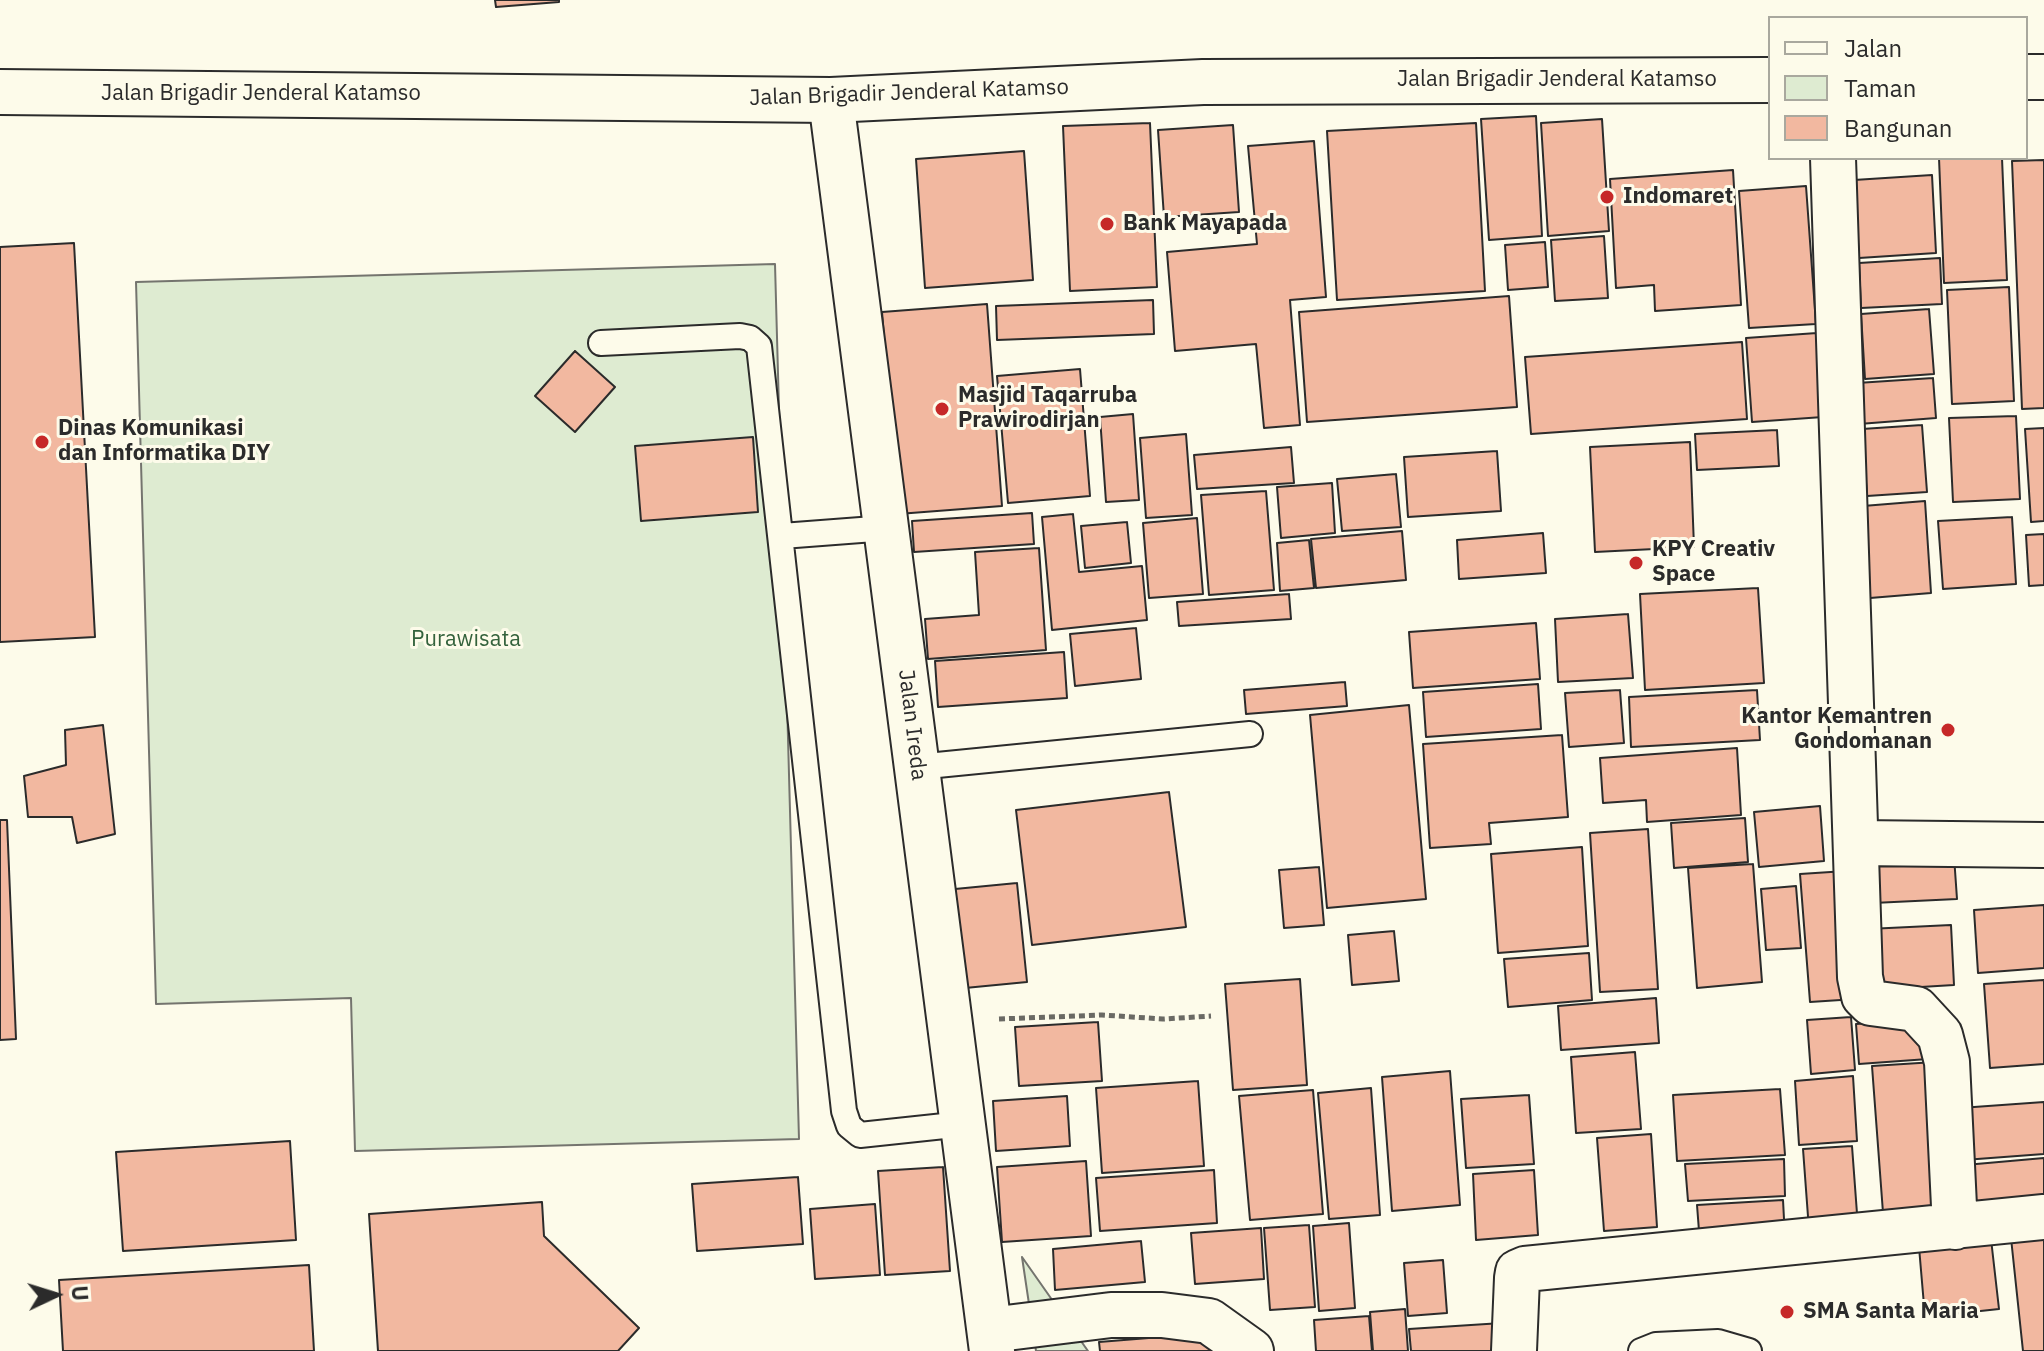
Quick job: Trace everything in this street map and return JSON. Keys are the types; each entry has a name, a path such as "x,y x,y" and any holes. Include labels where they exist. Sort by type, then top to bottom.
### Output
{"street":[{"name":"Jalan Brigadir Jenderal Katamso","path":"0,92 831,100 1203,82 1768,80"},
{"name":"Jalan Ireda","path":"831,100 991,1341"},
{"path":"1833,160 1860,977 1864,996 1871,1003 1916,1009 1940,1035 1947,1062 1955,1227"},
{"path":"1857,843 2044,845"},
{"path":"1514,1351 1517,1278 1518,1272 1525,1269 2044,1217"},
{"path":"991,1341 1111,1315 1162,1315 1209,1321 1251,1351"}],"lane":[{"path":"601,343 740,336 750,338 759,346 844,1111 849,1126 860,1135 963,1124"},
{"path":"782,536 887,528"},
{"path":"917,767 1250,734"},
{"path":"1641,1351 1656,1345 1718,1342 1749,1351"}],"path":[{"path":"950,1021 1102,1015 1163,1019 1211,1016"}],"green space":[{"name":"Purawisata","path":"775,264 799,1139 355,1151 351,998 156,1004 136,282"},
{"path":"1022,1257 1088,1351 1036,1351"}],"building":[{"path":"495,0 559,0 559,2 496,7"},
{"path":"1536,116 1542,236 1489,240 1481,119"},
{"path":"1602,119 1609,231 1548,236 1541,123"},
{"path":"1150,123 1157,287 1070,291 1063,126"},
{"path":"1476,123 1485,291 1337,300 1327,131"},
{"path":"1233,125 1239,212 1164,217 1158,130"},
{"path":"1314,141 1326,297 1290,300 1300,425 1264,428 1256,344 1175,351 1167,252 1257,244 1248,146"},
{"path":"1024,151 1033,280 925,288 916,159"},
{"path":"1939,160 2002,160 2007,280 1944,283"},
{"path":"2044,160 2044,408 2022,409 2012,161"},
{"path":"1733,170 1741,305 1655,311 1654,285 1616,288 1610,179"},
{"path":"1932,175 1936,253 1859,258 1854,180"},
{"path":"1806,186 1816,324 1749,328 1739,191"},
{"path":"1604,236 1608,298 1555,301 1551,240"},
{"path":"1545,242 1548,287 1508,290 1505,245"},
{"name":"Dinas Komunikasi dan Informatika DIY","path":"74,243 95,637 0,642 0,247"},
{"path":"1940,258 1942,304 1861,308 1859,263"},
{"path":"2009,287 2014,401 1952,404 1947,290"},
{"path":"1509,296 1517,407 1307,422 1299,312"},
{"path":"1153,300 1154,334 997,340 996,306"},
{"name":"Masjid Taqarruba Prawirodirjan","path":"987,304 1002,506 898,514 882,312"},
{"path":"1929,309 1934,374 1865,379 1861,314"},
{"path":"1817,333 1823,417 1752,422 1746,338"},
{"path":"1742,342 1747,419 1531,434 1525,357"},
{"path":"575,351 615,387 575,432 535,396"},
{"path":"1080,369 1090,496 1008,503 997,376"},
{"path":"1933,378 1936,418 1859,424 1857,383"},
{"path":"1133,414 1139,500 1106,502 1100,417"},
{"path":"2016,416 2020,499 1953,502 1949,418"},
{"path":"1922,425 1927,492 1867,496 1862,429"},
{"path":"2044,428 2044,521 2031,522 2025,429"},
{"path":"1777,430 1779,466 1697,470 1695,434"},
{"path":"1186,434 1192,515 1146,518 1140,438"},
{"path":"753,437 758,512 641,521 635,446"},
{"path":"1690,442 1694,547 1595,552 1590,447"},
{"path":"1291,447 1294,483 1197,489 1194,455"},
{"path":"1497,451 1501,511 1408,517 1404,457"},
{"path":"1396,474 1401,527 1342,531 1337,479"},
{"path":"1332,483 1335,533 1281,538 1277,487"},
{"path":"1266,491 1274,590 1209,595 1201,495"},
{"path":"1925,501 1931,593 1870,598 1863,506"},
{"path":"1032,513 1034,544 914,552 912,521"},
{"path":"1073,514 1079,572 1142,566 1147,620 1052,630 1042,517"},
{"path":"2012,517 2016,584 1943,589 1938,521"},
{"path":"1197,518 1203,594 1149,598 1143,523"},
{"path":"1127,522 1131,563 1085,568 1081,526"},
{"path":"1402,531 1406,580 1316,588 1311,539"},
{"path":"1543,533 1546,573 1459,579 1457,540"},
{"path":"2044,534 2044,585 2029,586 2026,535"},
{"path":"1309,540 1314,588 1280,591 1277,543"},
{"path":"1039,548 1046,650 928,659 925,619 979,615 975,552"},
{"path":"1758,588 1764,683 1645,690 1640,594"},
{"path":"1289,594 1291,619 1179,626 1177,602"},
{"path":"1628,614 1633,678 1558,682 1555,619"},
{"path":"1536,623 1540,679 1413,688 1409,632"},
{"path":"1136,628 1141,679 1075,686 1070,634"},
{"path":"1064,652 1067,698 938,707 935,661"},
{"path":"1345,682 1347,706 1246,714 1244,690"},
{"path":"1538,684 1541,729 1426,737 1423,692"},
{"path":"1620,690 1624,743 1569,747 1565,693"},
{"path":"1757,690 1760,740 1631,747 1629,697"},
{"path":"1409,705 1426,899 1327,908 1310,715"},
{"path":"103,725 115,834 77,843 72,817 28,817 24,776 66,765 65,730"},
{"path":"1562,735 1568,817 1489,823 1491,844 1430,848 1423,744"},
{"path":"1737,748 1741,815 1647,822 1646,800 1603,803 1600,758"},
{"path":"1169,792 1186,927 1032,945 1016,810"},
{"path":"1820,806 1824,861 1759,867 1754,812"},
{"path":"1745,818 1748,862 1674,868 1671,823"},
{"path":"0,820 7,820 16,1039 0,1040"},
{"path":"1648,829 1658,989 1600,992 1590,833"},
{"path":"1582,847 1588,946 1498,953 1491,854"},
{"path":"1954,856 1957,899 1873,903 1871,861"},
{"path":"1753,864 1762,982 1697,988 1688,868"},
{"path":"1319,867 1324,925 1284,928 1279,870"},
{"path":"1846,871 1856,999 1810,1002 1800,874"},
{"path":"1017,883 1027,982 965,988 955,889"},
{"path":"1796,886 1801,948 1766,950 1761,889"},
{"path":"2044,905 2044,968 1978,973 1974,910"},
{"path":"1951,925 1954,985 1871,990 1868,929"},
{"path":"1394,931 1399,981 1352,985 1348,935"},
{"path":"1589,953 1592,1000 1508,1007 1504,959"},
{"path":"1300,979 1307,1085 1233,1090 1225,984"},
{"path":"2044,980 2044,1064 1990,1068 1984,984"},
{"path":"1656,998 1659,1043 1561,1050 1558,1006"},
{"path":"1851,1017 1855,1070 1811,1074 1807,1020"},
{"path":"1926,1019 1928,1059 1859,1064 1856,1024"},
{"path":"1098,1022 1102,1081 1019,1086 1015,1027"},
{"path":"1635,1052 1641,1129 1576,1133 1571,1057"},
{"path":"1935,1062 1947,1220 1884,1226 1872,1066"},
{"path":"1450,1071 1460,1205 1392,1211 1382,1077"},
{"path":"1853,1076 1857,1141 1799,1145 1795,1081"},
{"path":"1198,1081 1204,1166 1102,1173 1096,1088"},
{"path":"1371,1088 1380,1215 1329,1219 1318,1093"},
{"path":"1780,1089 1785,1155 1677,1161 1673,1095"},
{"path":"1313,1090 1323,1214 1250,1220 1239,1096"},
{"path":"1529,1095 1534,1164 1466,1168 1461,1099"},
{"path":"1067,1096 1070,1146 996,1151 993,1101"},
{"path":"2044,1102 2044,1154 1964,1160 1960,1108"},
{"path":"1651,1134 1657,1227 1604,1231 1597,1138"},
{"path":"290,1141 296,1240 123,1251 116,1152"},
{"path":"1852,1146 1858,1227 1809,1230 1803,1149"},
{"path":"2044,1158 2044,1203 1969,1209 1965,1165"},
{"path":"1784,1159 1785,1196 1688,1201 1685,1164"},
{"path":"1086,1161 1091,1236 1002,1242 997,1167"},
{"path":"943,1167 950,1271 885,1275 878,1171"},
{"path":"1214,1170 1217,1223 1100,1231 1096,1178"},
{"path":"1534,1170 1538,1235 1476,1240 1473,1174"},
{"path":"798,1177 803,1244 697,1251 692,1184"},
{"path":"1783,1200 1785,1238 1700,1244 1697,1205"},
{"path":"542,1202 544,1236 639,1328 618,1351 378,1351 369,1214"},
{"path":"875,1204 880,1275 815,1279 810,1209"},
{"path":"1349,1223 1355,1308 1319,1311 1313,1226"},
{"path":"1309,1225 1315,1307 1270,1310 1264,1228"},
{"path":"1261,1228 1264,1279 1195,1284 1191,1233"},
{"path":"2044,1234 2044,1351 2023,1351 2011,1238"},
{"path":"1991,1239 1999,1309 1925,1317 1919,1247"},
{"path":"1141,1241 1145,1282 1055,1290 1053,1249"},
{"path":"1443,1260 1447,1313 1408,1316 1404,1263"},
{"path":"309,1265 314,1351 63,1351 59,1280"},
{"path":"1405,1309 1408,1351 1373,1351 1370,1312"},
{"path":"1369,1316 1372,1351 1316,1351 1314,1320"},
{"path":"1502,1323 1504,1351 1411,1351 1409,1329"},
{"path":"1211,1333 1212,1351 1100,1351 1099,1342"}],"place":[{"name":"Indomaret","path":"1607,197"},
{"name":"Bank Mayapada","path":"1107,224"},
{"name":"Masjid Taqarruba Prawirodirjan","path":"942,409"},
{"name":"Dinas Komunikasi dan Informatika DIY","path":"42,442"},
{"name":"KPY Creativ Space","path":"1636,563"},
{"name":"Kantor Kemantren Gondomanan","path":"1948,730"},
{"name":"SMA Santa Maria","path":"1787,1312"}]}
